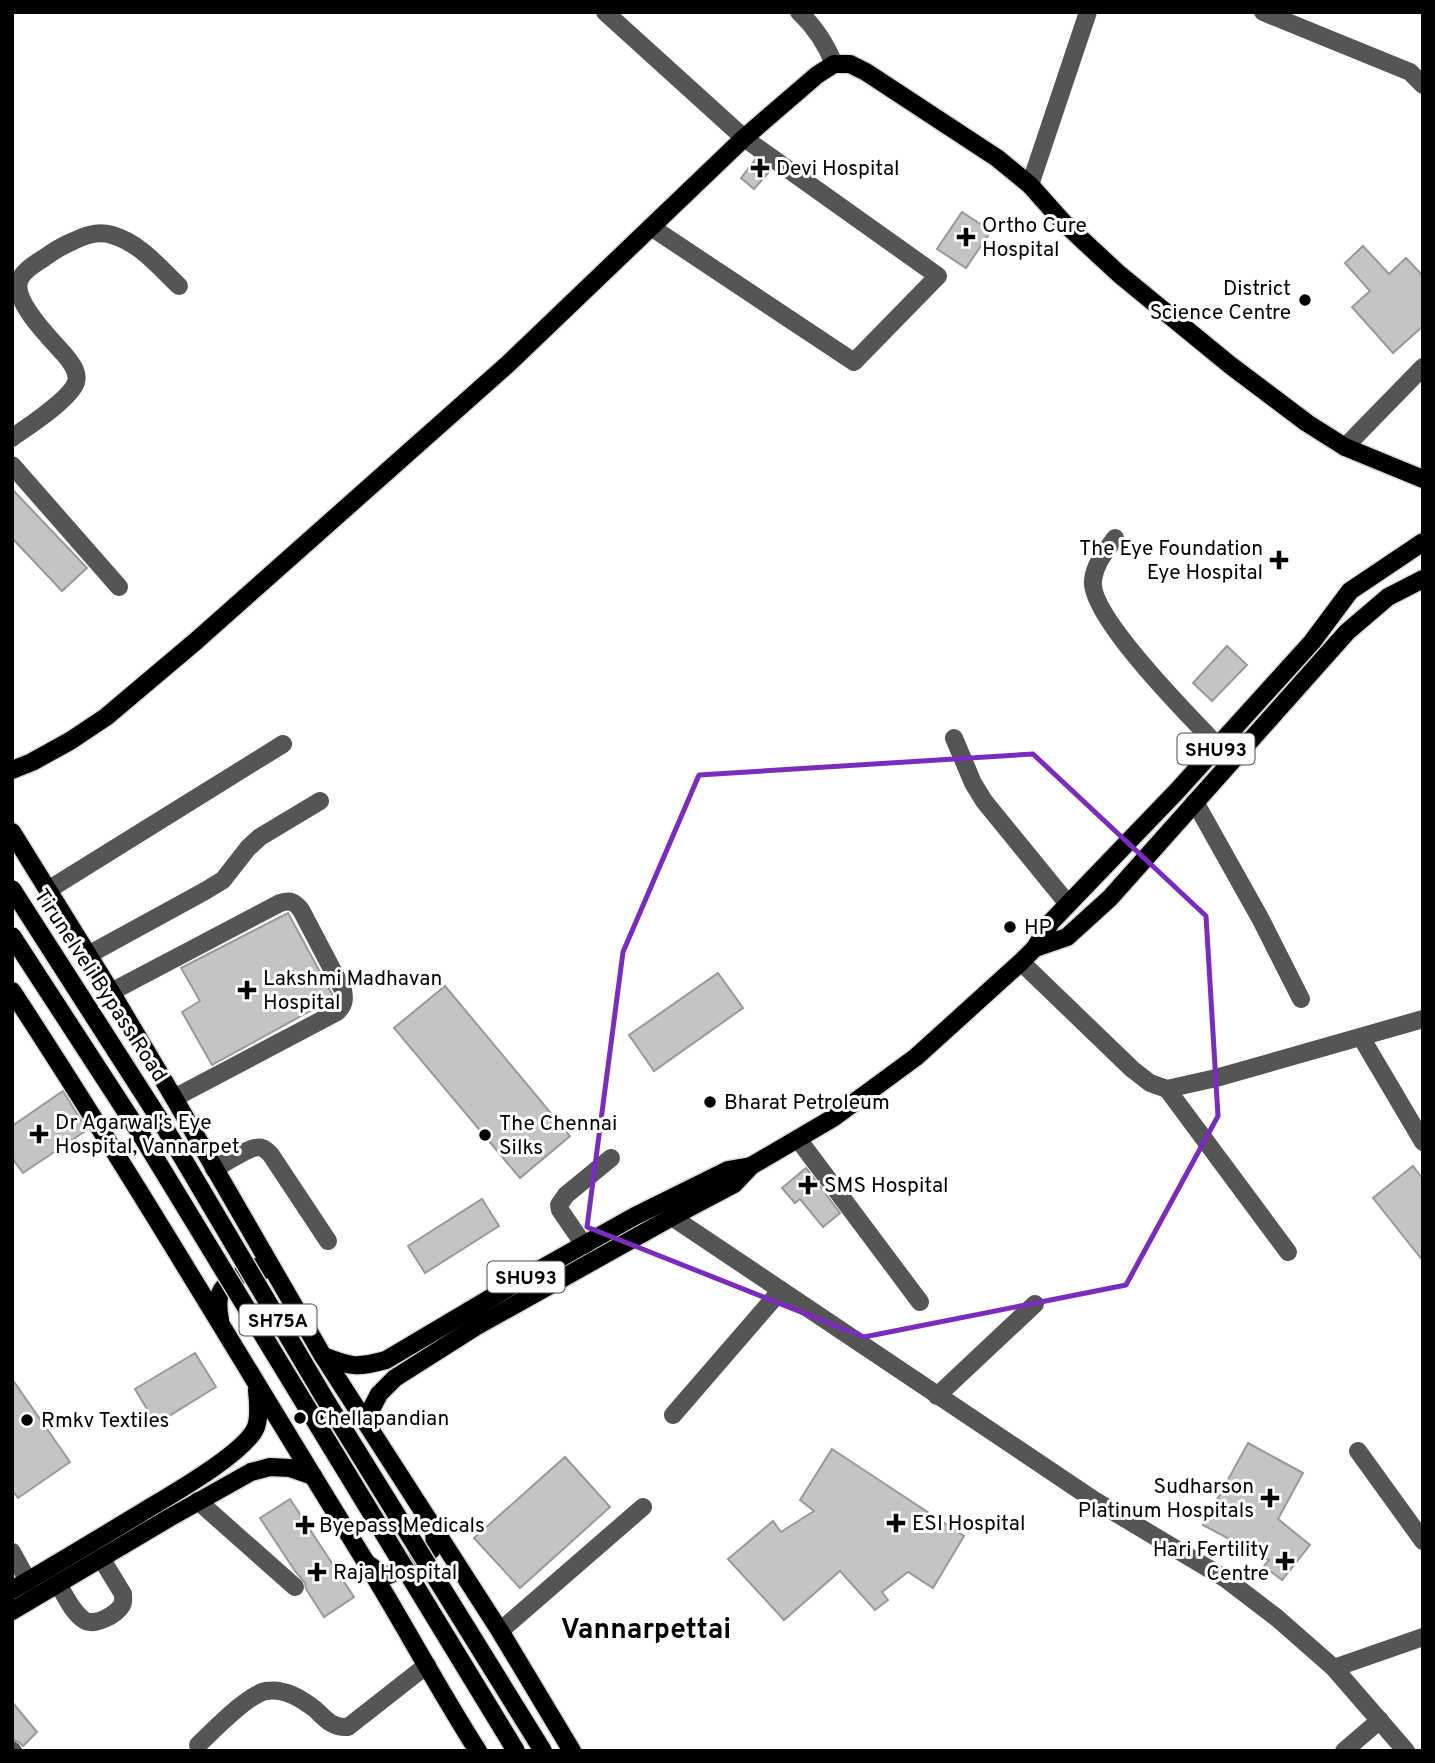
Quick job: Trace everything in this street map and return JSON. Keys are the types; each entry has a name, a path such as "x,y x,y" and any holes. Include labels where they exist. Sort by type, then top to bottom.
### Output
{"main road":[{"path":"12,770 70,741 106,717 176,658 508,363 744,138 817,75 834,64 850,64 866,72 997,158 1030,185 1063,222 1164,313 1307,423 1345,447 1423,479"},
{"name":"SHU93","path":"365,1421 379,1394 395,1378 477,1326 734,1184 751,1167 833,1118 916,1057 1035,947 1051,922 1177,791 1312,642 1350,591 1423,542"},
{"name":"SHU93","path":"1035,947 1067,937 1110,898 1347,632 1388,597 1423,579"},
{"path":"12,832 174,1098 323,1356 500,1631 572,1751"},
{"name":"Tirunelveli Bypass Road","path":"12,889 162,1123 325,1399 543,1751"},
{"name":"SH75A","path":"12,936 140,1133 516,1751"},
{"path":"12,991 80,1095 222,1326 478,1751"},
{"name":"SHU93","path":"323,1356 348,1366 366,1366 386,1360 635,1216 728,1170 751,1167"},
{"path":"222,1326 217,1306 222,1287 254,1268 281,1283"},
{"path":"20,1586 175,1493 238,1450 256,1427 257,1386"},
{"path":"12,1611 251,1472 270,1466 290,1468 313,1476"},
{"path":"366,1562 379,1572 389,1575 411,1564 432,1550 435,1539 432,1524"}],"street":[{"path":"605,12 744,138 937,276 854,362 651,227"},
{"path":"799,12 811,23 834,64"},
{"path":"1030,185 1088,12"},
{"path":"1262,12 1410,72 1423,85"},
{"path":"12,439 69,394 76,383 76,373 69,360 29,313 21,298 18,286 21,277 32,266 61,246 86,234 103,232 122,238 143,251 179,286"},
{"path":"1345,447 1423,367"},
{"path":"12,465 118,587"},
{"path":"1115,538 1098,562 1092,582 1097,601 1112,625 1174,702 1218,746"},
{"path":"954,738 973,783 984,801 1068,904"},
{"path":"48,890 283,744"},
{"path":"88,955 214,886 223,880 260,837 320,801"},
{"path":"1195,802 1260,918 1301,999"},
{"path":"111,992 280,903 289,900 301,909 343,990 343,1005 337,1012 174,1098"},
{"path":"1021,962 1132,1069 1150,1083 1167,1089 1216,1078 1423,1019"},
{"path":"1361,1037 1423,1142"},
{"path":"1167,1089 1288,1252"},
{"path":"798,1139 920,1302"},
{"path":"214,1169 258,1146 265,1149 328,1241"},
{"path":"584,1245 559,1205 566,1195 611,1158"},
{"path":"672,1217 1094,1500 1226,1579 1277,1618 1334,1668 1406,1751"},
{"path":"673,1415 781,1290"},
{"path":"937,1396 1034,1304"},
{"path":"1358,1451 1423,1541"},
{"path":"198,1501 295,1587"},
{"path":"500,1631 643,1507"},
{"path":"12,1552 20,1586"},
{"path":"58,1584 77,1615 85,1621 92,1623 115,1612 122,1605 122,1594 101,1558"},
{"path":"1334,1668 1423,1637"},
{"path":"198,1745 250,1698 265,1691 282,1692 299,1698 331,1724 340,1728 348,1727 427,1665"},
{"path":"1344,1751 1380,1720"}],"highlighted area":[{"path":"1033,754 1206,916 1218,1116 1126,1285 864,1337 587,1227 623,952 699,775"}],"building":[{"path":"755,160 770,171 754,189 741,178"},
{"path":"962,212 991,231 966,268 937,249"},
{"path":"1363,246 1389,274 1406,258 1423,276 1423,326 1393,353 1352,307 1370,291 1345,263"},
{"path":"12,489 87,568 62,591 12,538"},
{"path":"1227,646 1247,665 1212,701 1193,683"},
{"path":"288,913 332,994 332,999 212,1065 182,1012 200,1001 181,968"},
{"path":"718,973 743,1008 654,1071 629,1035"},
{"path":"445,986 570,1136 520,1178 394,1028"},
{"path":"63,1091 87,1130 23,1173 12,1158 12,1126"},
{"path":"1413,1166 1423,1179 1423,1261 1373,1198"},
{"path":"806,1168 840,1213 823,1227 800,1199 795,1203 782,1188"},
{"path":"482,1199 499,1226 425,1273 408,1246"},
{"path":"195,1353 216,1387 156,1424 135,1389"},
{"name":"Rmkv Textiles","path":"12,1379 70,1462 18,1498 12,1490"},
{"path":"1248,1443 1303,1473 1278,1519 1310,1545 1282,1580 1264,1566 1269,1560 1203,1525"},
{"path":"832,1449 964,1536 933,1588 908,1572 882,1592 888,1600 875,1610 840,1571 784,1620 728,1559 773,1521 781,1532 814,1511 800,1500"},
{"path":"565,1457 610,1507 520,1588 474,1538"},
{"path":"290,1499 354,1597 324,1617 305,1583 260,1518"},
{"path":"12,1702 37,1732 23,1746 12,1739"}],"place":[{"name":"Devi Hospital","path":"760,168"},
{"name":"Ortho Cure Hospital","path":"966,237"},
{"name":"District Science Centre","path":"1305,300"},
{"name":"The Eye Foundation Eye Hospital","path":"1279,560"},
{"name":"HP","path":"1010,927"},
{"name":"Lakshmi Madhavan Hospital","path":"247,990"},
{"name":"Bharat Petroleum","path":"710,1102"},
{"name":"Dr Agarwal's Eye Hospital, Vannarpet","path":"39,1134"},
{"name":"The Chennai Silks","path":"485,1135"},
{"name":"SMS Hospital","path":"808,1185"},
{"name":"Chellapandian","path":"300,1418"},
{"name":"Rmkv Textiles","path":"27,1420"},
{"name":"Sudharson Platinum Hospitals","path":"1270,1498"},
{"name":"ESI Hospital","path":"896,1523"},
{"name":"Byepass Medicals","path":"305,1525"},
{"name":"Hari Fertility Centre","path":"1285,1561"},
{"name":"Raja Hospital","path":"317,1572"}],"district":[{"name":"Vannarpettai","path":"646,1628"}]}
